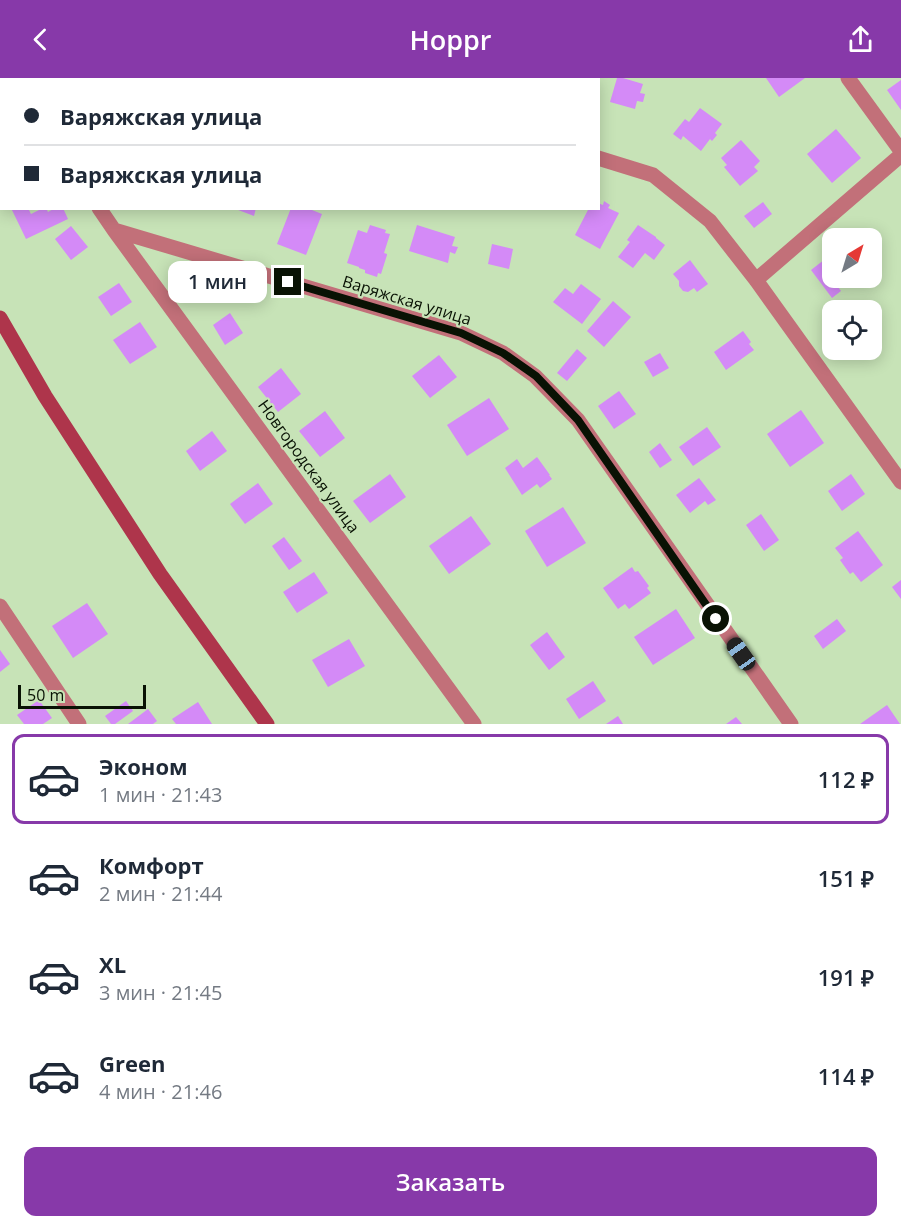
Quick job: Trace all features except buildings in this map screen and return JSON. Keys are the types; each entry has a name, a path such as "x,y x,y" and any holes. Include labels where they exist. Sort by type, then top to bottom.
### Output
{"main road":[{"path":"0,318 45,396 160,574 267,724"}],"street":[{"path":"756,280 901,153 848,78"},
{"path":"600,159 653,175 710,221 756,280 901,482"},
{"path":"100,210 114,230"},
{"name":"Новгородская улица","path":"114,230 474,724"},
{"name":"Варяжская улица","path":"114,230 461,333 503,353 536,376 578,420 791,724"},
{"path":"0,606 79,724"}],"route":[{"path":"288,282 461,333 503,353 536,376 578,420 716,619"}]}
